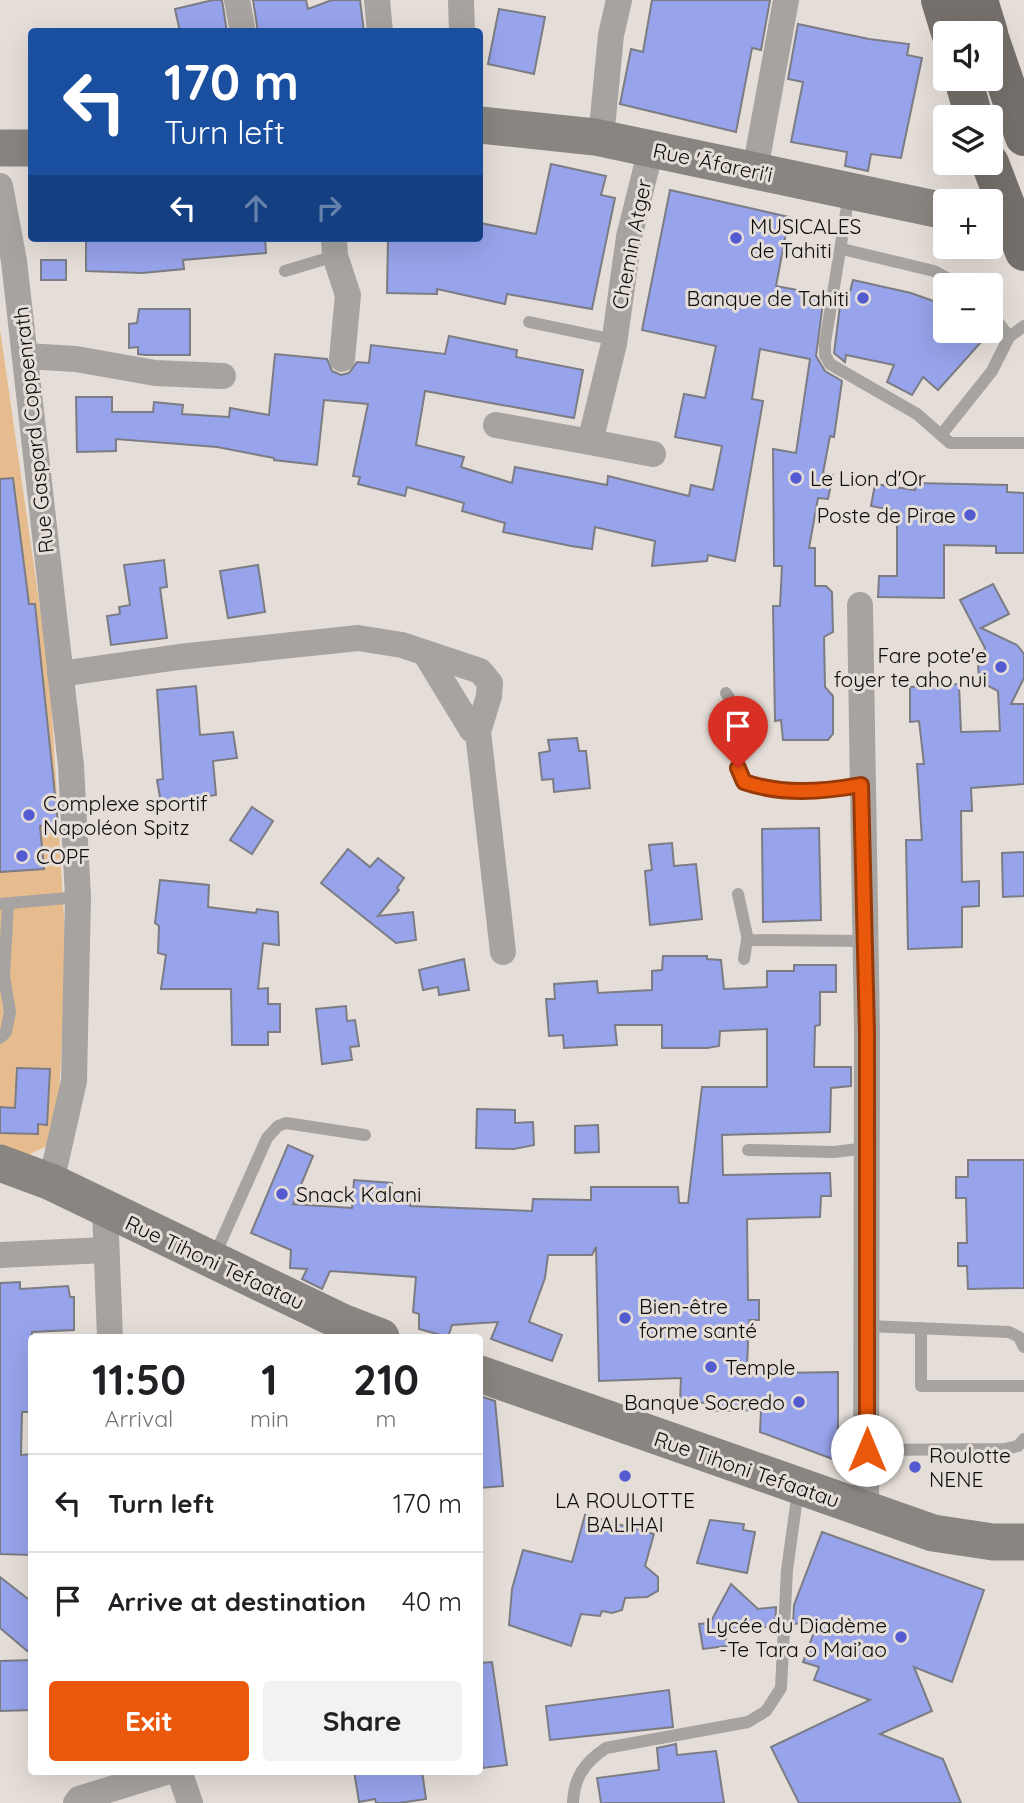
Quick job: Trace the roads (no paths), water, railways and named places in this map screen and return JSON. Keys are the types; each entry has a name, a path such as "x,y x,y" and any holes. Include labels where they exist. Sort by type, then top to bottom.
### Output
{"main road":[{"path":"940,0 946,21"},
{"path":"979,0 985,21"},
{"path":"1003,75 1024,137"},
{"name":"Rue 'Āfareri'i","path":"483,125 601,138 933,208"},
{"path":"0,148 28,148"},
{"path":"994,175 1013,234"},
{"name":"Rue Tihoni Tefaatau","path":"0,1163 51,1182 342,1322 373,1334"},
{"name":"Rue Tihoni Tefaatau","path":"483,1375 933,1533 1022,1541"}],"street":[{"path":"237,0 242,28"},
{"path":"377,0 380,28"},
{"path":"461,0 462,28"},
{"path":"601,138 611,35 619,0"},
{"path":"755,170 786,0"},
{"name":"Chemin Atger","path":"590,442 615,340 629,237 651,149"},
{"name":"Rue Gaspard Coppenrath","path":"0,186 14,261 71,766 78,897 74,1081 51,1182"},
{"path":"334,247 348,295 342,359"},
{"path":"25,356 76,359 155,373 223,376"},
{"path":"496,425 653,454"},
{"path":"860,605 868,1148 866,1510"},
{"path":"60,674 358,638 402,645 480,671 490,683 489,696 478,732 503,952"},
{"path":"425,653 458,710 472,730 478,732"},
{"path":"105,1210 110,1334"},
{"path":"0,1255 105,1250"},
{"path":"76,1803 79,1799 156,1775"},
{"path":"180,1775 190,1803"}],"lane":[{"path":"850,190 825,343 825,355 830,364 917,414 950,443 972,446 1024,443"},
{"path":"285,271 334,247"},
{"path":"842,248 938,273"},
{"name":"Chemin Atger","path":"528,322 615,340"},
{"path":"941,435 992,371 1009,337 1024,326"},
{"path":"1003,329 1009,337"},
{"path":"726,693 734,705 741,731 738,768 744,782 790,791 830,791 861,785"},
{"path":"738,894 747,940 744,959"},
{"path":"0,1038 6,1032 10,1012 2,977 4,904 78,897"},
{"path":"747,940 866,941"},
{"path":"212,1260 267,1138 278,1126 286,1124 365,1135"},
{"path":"748,1150 834,1152 868,1148"},
{"path":"867,1326 1009,1332 1019,1337 1024,1347"},
{"path":"921,1328 921,1386 1024,1385"},
{"path":"867,1450 1004,1449 1018,1446 1024,1439"},
{"path":"573,1803 573,1786 587,1760 606,1748 748,1722 766,1712 781,1688 784,1670 787,1570 799,1487"}],"place":[{"name":"MUSICALES de Tahiti","path":"736,238"},
{"name":"Banque de Tahiti","path":"863,298"},
{"name":"Le Lion d'Or","path":"796,478"},
{"name":"Poste de Pirae","path":"970,515"},
{"name":"Fare pote'e foyer te aho nui","path":"1001,667"},
{"name":"Complexe sportif Napoléon Spitz","path":"29,815"},
{"name":"COPF","path":"22,856"},
{"name":"Snack Kalani","path":"282,1194"},
{"name":"Bien-être forme santé","path":"625,1318"},
{"name":"Temple","path":"711,1367"},
{"name":"Banque Socredo","path":"799,1402"},
{"name":"Roulotte NENE","path":"915,1467"},
{"name":"LA ROULOTTE BALIHAI","path":"625,1476"},
{"name":"Lycée du Diadème -Te Tara o Mai’ao","path":"901,1637"}]}
